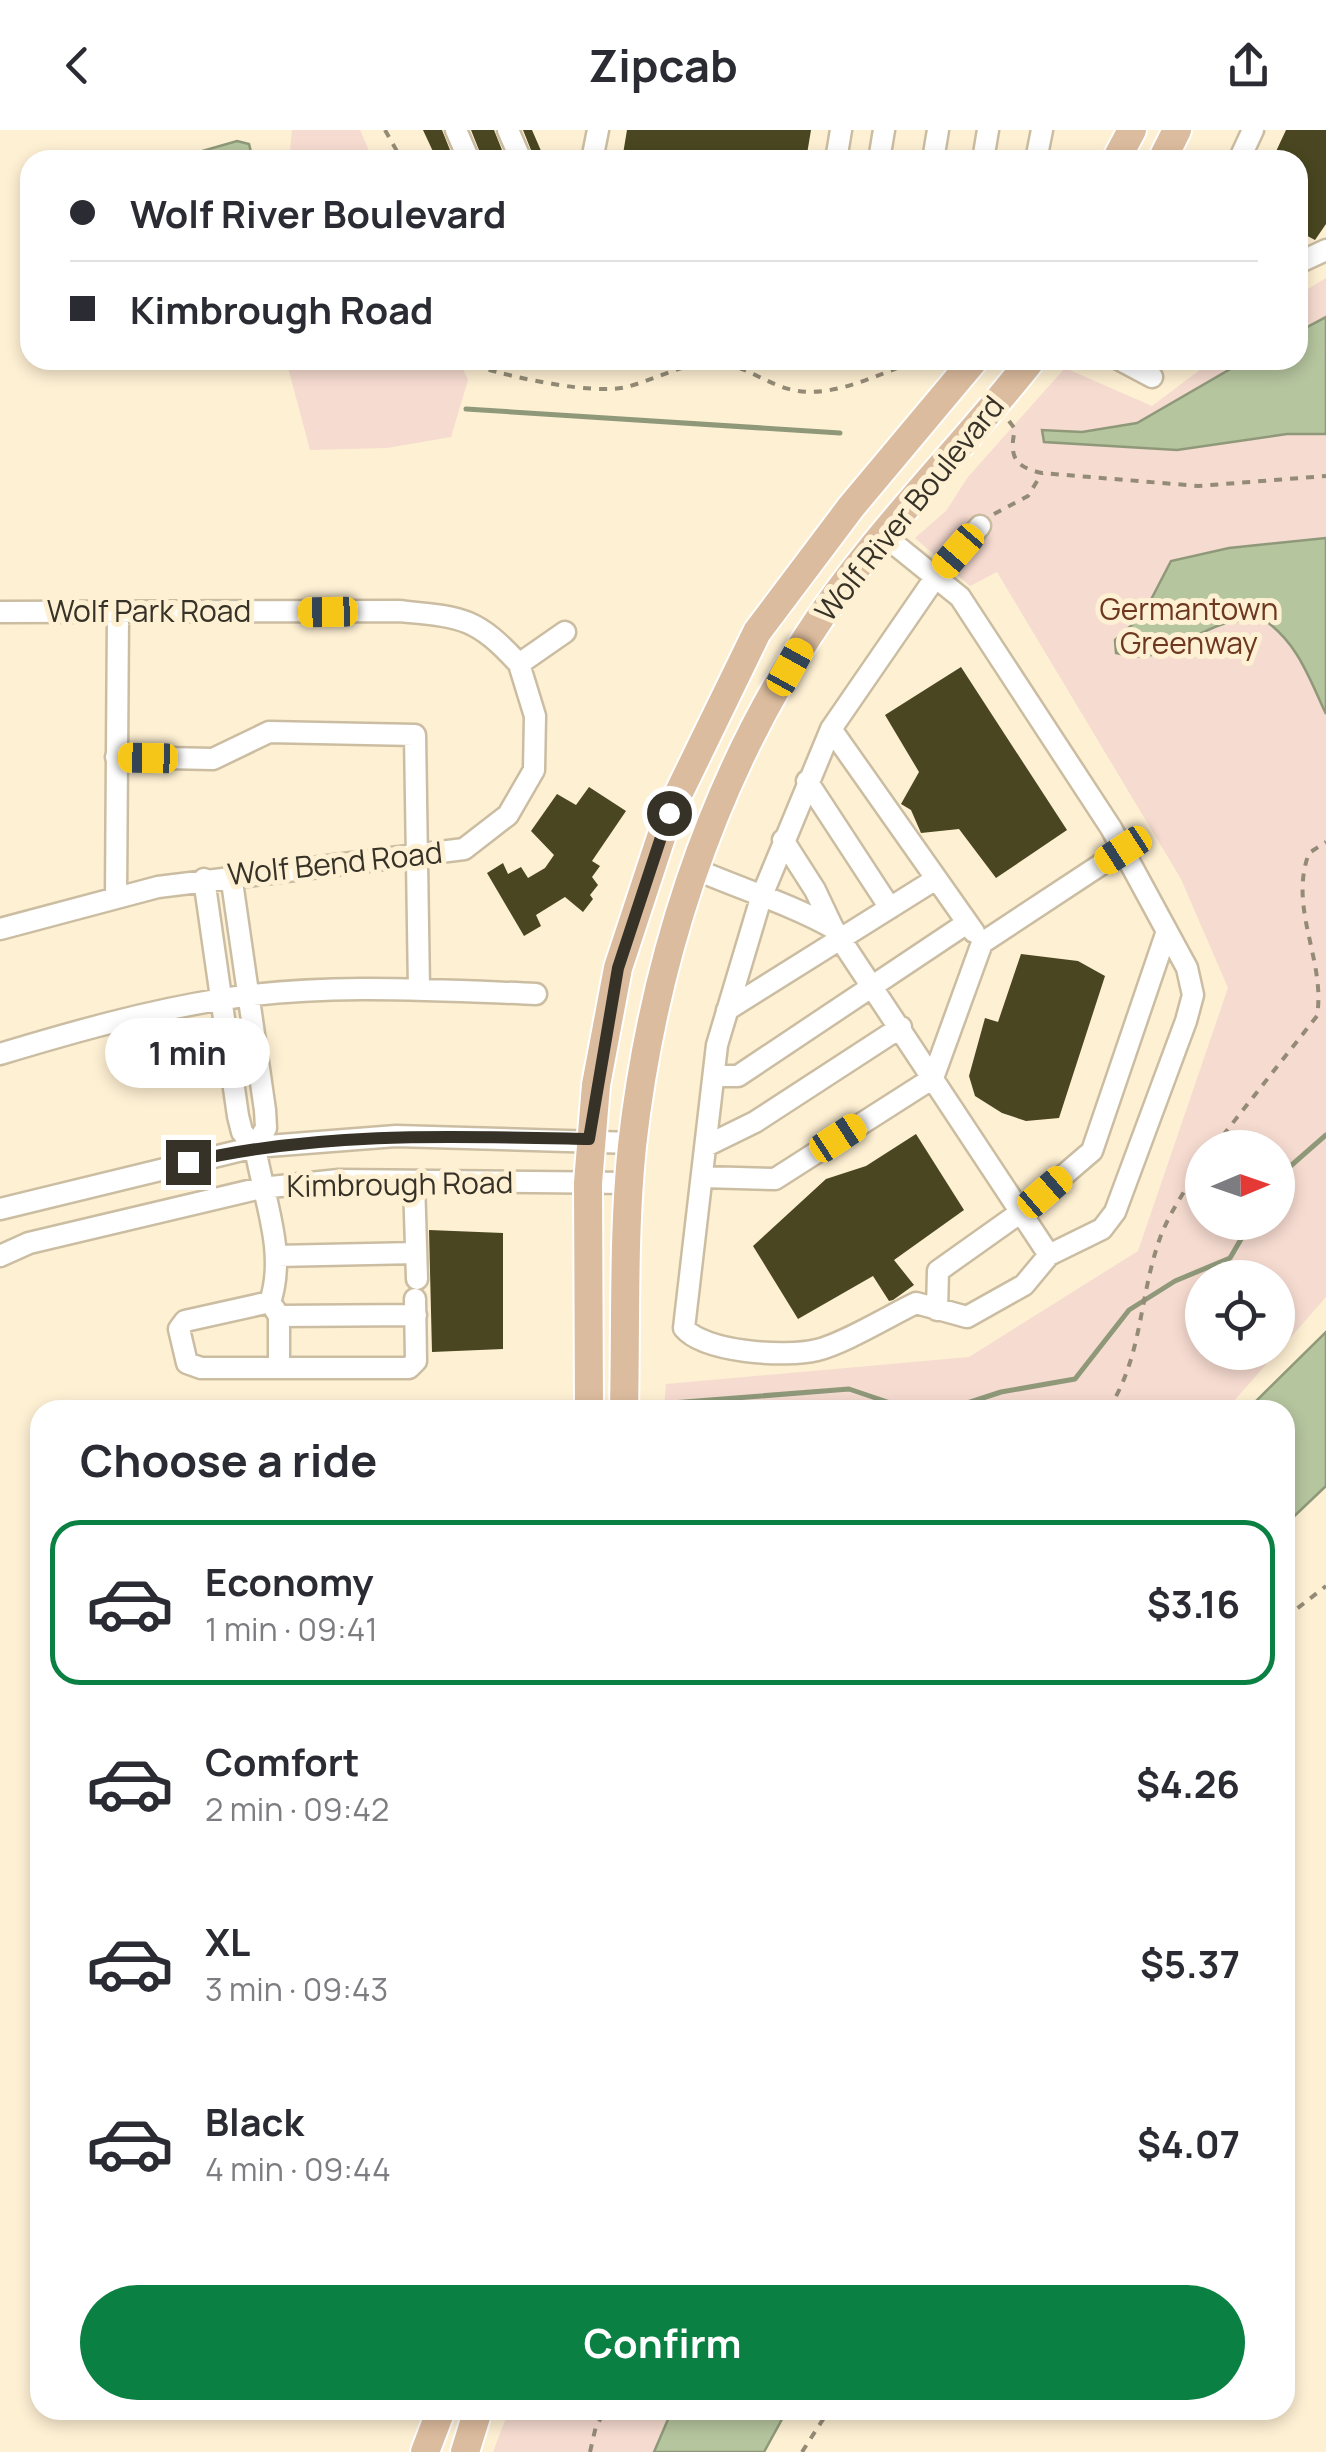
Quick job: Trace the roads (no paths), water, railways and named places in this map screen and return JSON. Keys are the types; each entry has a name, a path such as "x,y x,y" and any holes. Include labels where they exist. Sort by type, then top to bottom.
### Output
{"main road":[{"name":"Wolf River Boulevard","path":"589,1400 589,1139 618,968 664,827 757,632 851,508 966,370"},
{"name":"Wolf River Boulevard","path":"624,1400 632,1143 657,1001 696,869 747,744 807,636 882,534 1023,370"},
{"path":"425,2452 437,2420"},
{"path":"465,2452 475,2420"}],"street":[{"path":"1138,370 1152,378"},
{"path":"882,534 936,576 960,597 1123,850 1187,968 1192,994 1186,1021 1116,1212 1102,1229 1049,1255 1024,1285 967,1317 916,1304 818,1350 758,1352 695,1341 684,1328 714,1076 727,1010 761,898 832,729 936,576 980,526"},
{"name":"Wolf Park Road","path":"0,612 398,611 462,617 496,639 519,664"},
{"path":"116,896 118,614"},
{"path":"519,664 566,632"},
{"name":"Wolf Bend Road","path":"0,929 116,896 204,879 415,858 464,848 508,815 534,770 535,716 519,664"},
{"path":"832,729 982,943"},
{"path":"116,758 213,760 269,732 415,734 419,989"},
{"path":"807,781 890,908"},
{"path":"783,840 837,934 1049,1255"},
{"path":"703,1177 775,1179 933,1078 982,943 1123,850"},
{"path":"696,869 837,934"},
{"path":"231,875 266,1128 255,1146"},
{"path":"727,1010 837,934 890,908 936,878"},
{"path":"204,879 240,1122 255,1146 276,1256 280,1368"},
{"path":"714,1076 738,1076 968,923"},
{"path":"937,1310 938,1271 1021,1212 1092,1151 1167,932"},
{"path":"0,1054 105,1023 222,999 419,989 536,994"},
{"path":"706,1146 755,1122 900,1028"},
{"name":"Kimbrough Road","path":"0,1209 255,1146 396,1136 632,1143"},
{"name":"Kimbrough Road","path":"0,1256 29,1243 261,1188 338,1180 629,1184"},
{"path":"414,1181 416,1253 416,1298 416,1361 409,1368 201,1368 186,1364 179,1329 186,1321 275,1309 416,1298"},
{"path":"276,1256 416,1253"}],"waterway":[{"path":"466,409 840,433"},
{"path":"1295,1162 1326,1135"},
{"path":"977,1400 1075,1379 1129,1310 1175,1281 1230,1258 1240,1240"},
{"path":"710,1400 849,1389 881,1400"}],"park label":[{"name":"Germantown Greenway","path":"1189,627"}]}
